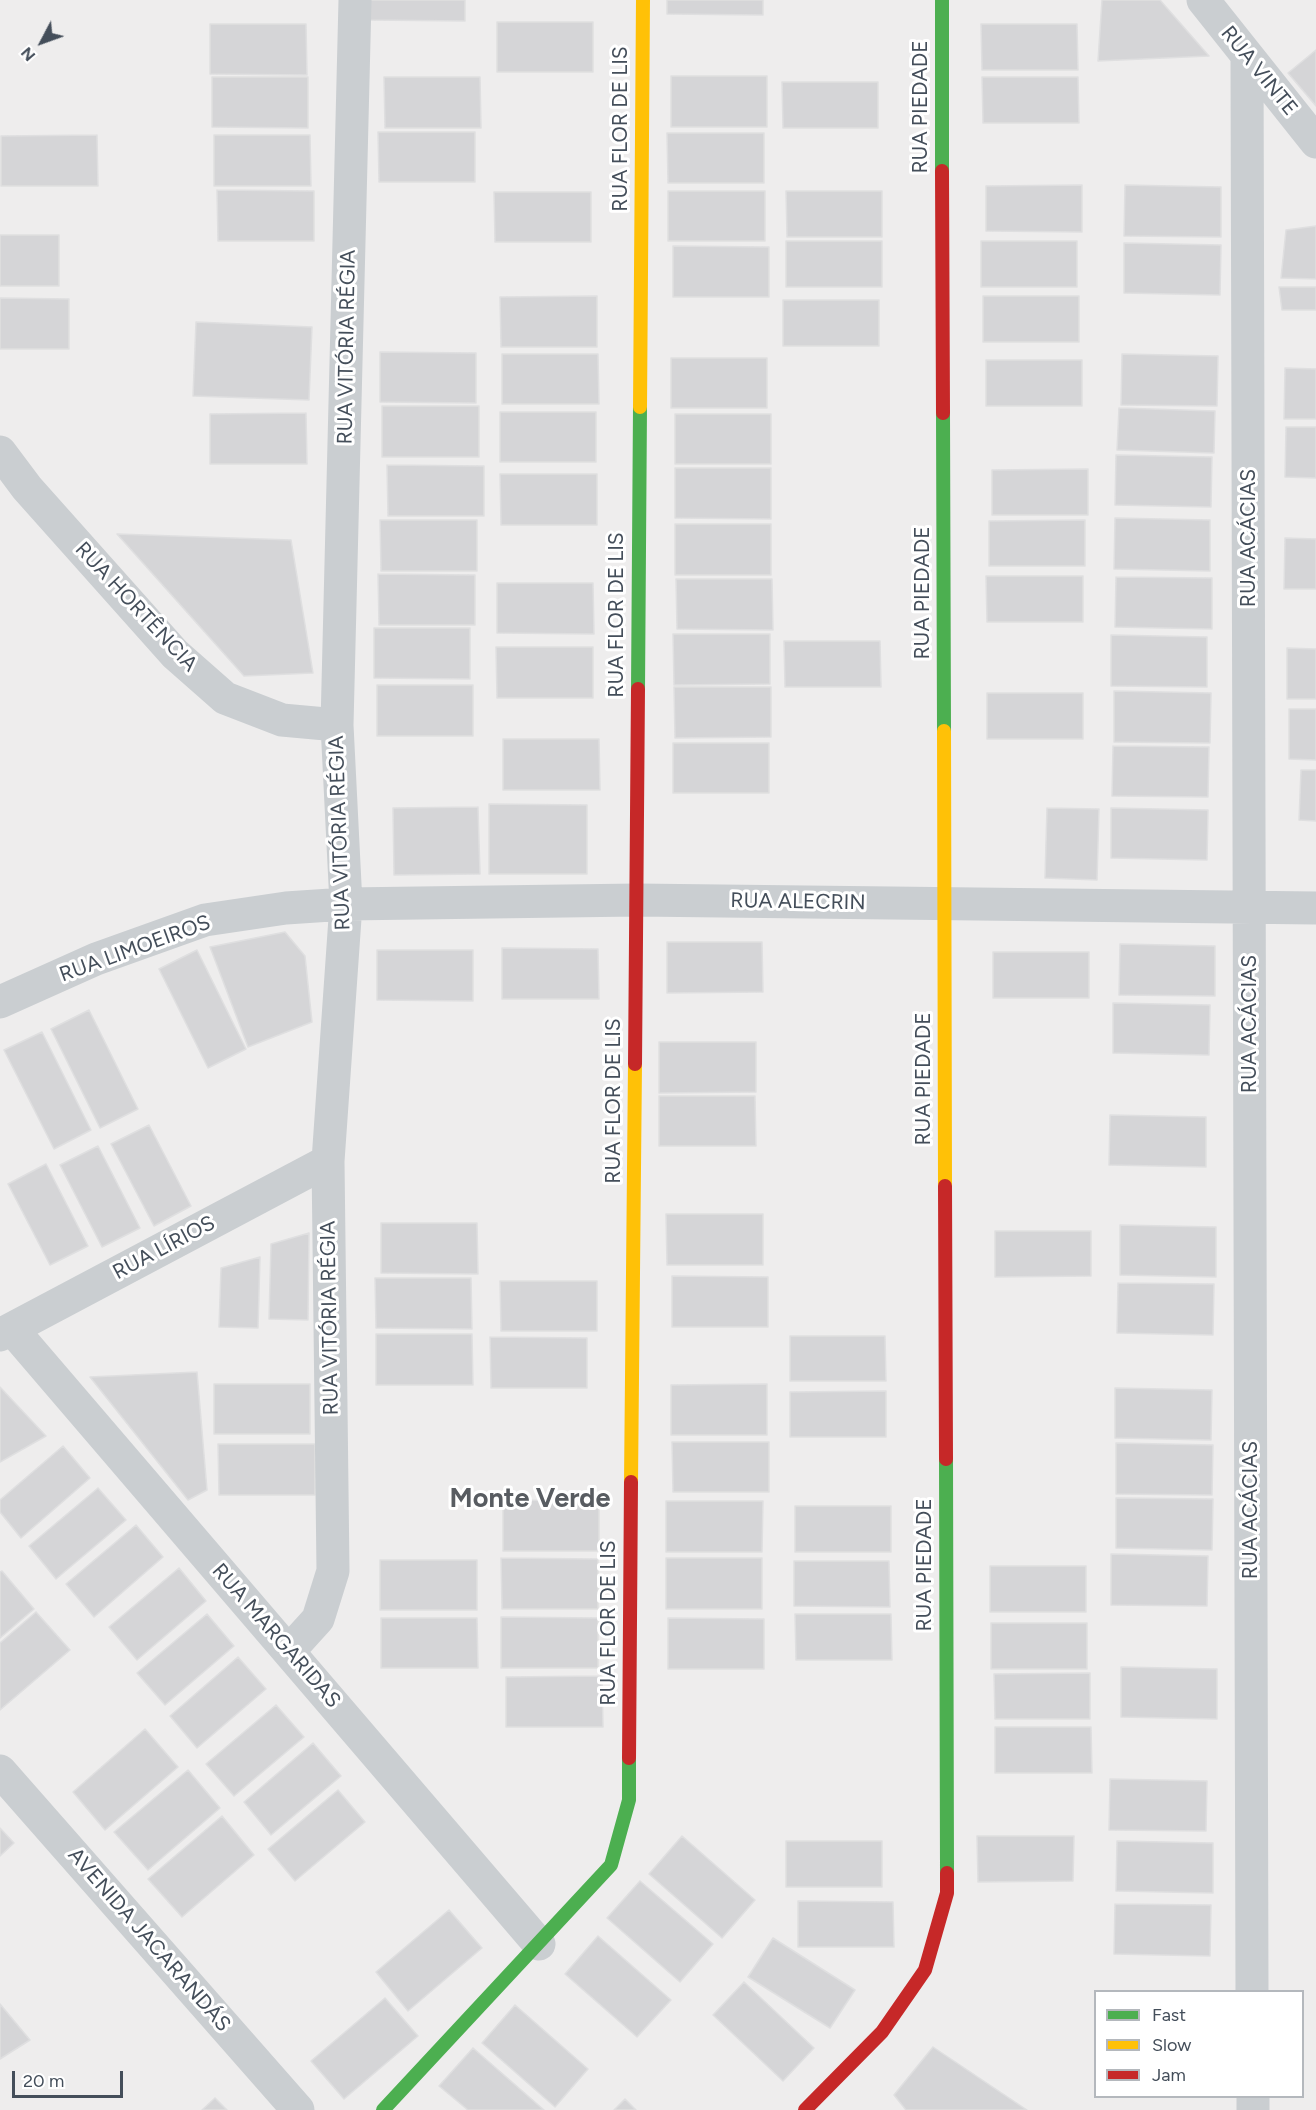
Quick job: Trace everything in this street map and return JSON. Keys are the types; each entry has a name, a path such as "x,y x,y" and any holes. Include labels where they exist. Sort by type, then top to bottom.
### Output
{"street":[{"name":"RUA VITÓRIA RÉGIA","path":"288,1651 318,1619 333,1571 328,1161 346,904 337,725 356,0"},
{"name":"RUA FLOR DE LIS","path":"383,2110 611,1865 629,1800 643,0"},
{"name":"RUA PIEDADE","path":"805,2110 882,2032 925,1970 947,1893 942,0"},
{"name":"RUA VINTE","path":"1203,0 1316,142"},
{"name":"RUA ACÁCIAS","path":"1247,56 1252,1990"},
{"name":"RUA HORTÊNCIA","path":"0,452 27,488 175,654 225,698 282,720 337,725"},
{"name":"RUA ALECRIN","path":"346,904 637,900 1316,908"},
{"name":"RUA LIMOEIROS","path":"0,1002 96,959 206,920 286,908 346,904"},
{"name":"RUA LÍRIOS","path":"6,1332 328,1161"},
{"name":"RUA MARGARIDAS","path":"6,1332 288,1651 539,1944"},
{"name":"AVENIDA JACARANDÁS","path":"0,1771 298,2110"}],"building":[{"path":"369,0 465,0 465,21 368,20"},
{"path":"667,0 763,0 763,15 667,14"},
{"path":"1102,0 1160,0 1209,56 1098,61"},
{"path":"497,22 593,22 593,72 497,72"},
{"path":"210,24 306,24 307,75 210,74"},
{"path":"981,24 1077,24 1078,70 982,70"},
{"path":"1316,50 1316,106 1288,73"},
{"path":"671,76 767,76 767,127 671,127"},
{"path":"212,77 308,77 308,128 212,127"},
{"path":"384,77 480,77 481,128 385,128"},
{"path":"982,77 1078,77 1079,123 983,123"},
{"path":"782,82 878,82 878,128 783,128"},
{"path":"378,132 475,132 475,182 379,182"},
{"path":"667,133 764,133 764,183 668,183"},
{"path":"97,135 98,186 1,186 1,136"},
{"path":"214,135 310,135 311,186 214,186"},
{"path":"1082,185 1082,232 986,231 986,186"},
{"path":"1125,185 1221,187 1221,237 1124,236"},
{"path":"217,190 314,191 314,241 218,241"},
{"path":"668,191 765,191 765,241 668,241"},
{"path":"786,191 882,191 882,237 787,237"},
{"path":"494,192 591,192 591,242 495,242"},
{"path":"1316,226 1316,279 1281,278 1286,230"},
{"path":"0,235 59,235 59,286 0,286"},
{"path":"786,241 882,241 882,287 786,287"},
{"path":"981,241 1077,241 1077,287 981,287"},
{"path":"1124,243 1221,245 1220,295 1124,293"},
{"path":"673,246 769,247 769,297 673,297"},
{"path":"1279,287 1316,287 1316,310 1282,310"},
{"path":"597,296 597,347 501,347 500,297"},
{"path":"983,296 1079,296 1079,342 983,342"},
{"path":"0,298 69,299 69,349 0,349"},
{"path":"783,300 879,300 879,346 783,346"},
{"path":"196,322 312,327 309,400 193,396"},
{"path":"380,352 476,353 476,403 380,402"},
{"path":"502,354 598,354 599,404 502,404"},
{"path":"1122,354 1218,356 1217,406 1121,405"},
{"path":"671,358 767,358 767,408 671,408"},
{"path":"986,360 1082,360 1082,406 986,406"},
{"path":"1285,368 1316,369 1316,419 1284,419"},
{"path":"382,406 479,406 479,457 382,457"},
{"path":"1119,408 1215,411 1214,453 1117,450"},
{"path":"500,412 596,412 596,462 500,462"},
{"path":"306,413 307,464 210,464 210,414"},
{"path":"675,414 771,414 771,464 675,464"},
{"path":"1286,427 1316,427 1316,478 1285,477"},
{"path":"1116,455 1212,457 1211,507 1115,505"},
{"path":"387,465 484,466 484,516 388,516"},
{"path":"675,468 771,468 771,519 675,518"},
{"path":"1088,469 1088,515 992,515 992,470"},
{"path":"500,474 597,474 597,525 501,525"},
{"path":"1115,518 1210,520 1210,571 1114,569"},
{"path":"380,520 477,520 477,571 381,571"},
{"path":"1085,520 1085,566 989,566 989,521"},
{"path":"675,524 771,524 771,575 675,575"},
{"path":"117,534 291,540 313,673 244,676"},
{"path":"1285,538 1316,539 1316,589 1284,589"},
{"path":"378,574 475,575 475,625 379,625"},
{"path":"986,576 1083,576 1083,622 987,622"},
{"path":"1116,577 1212,578 1212,629 1115,627"},
{"path":"676,579 772,579 773,630 677,629"},
{"path":"497,583 593,583 594,634 497,633"},
{"path":"374,628 470,628 470,679 374,678"},
{"path":"673,634 770,634 770,684 674,685"},
{"path":"1111,635 1207,637 1207,687 1111,686"},
{"path":"784,641 880,641 881,687 785,687"},
{"path":"496,647 593,647 593,698 497,698"},
{"path":"1287,648 1316,649 1316,699 1287,699"},
{"path":"377,685 473,685 473,736 377,736"},
{"path":"674,687 771,687 771,737 675,738"},
{"path":"1114,691 1211,693 1210,743 1114,742"},
{"path":"987,693 1083,693 1083,739 987,739"},
{"path":"1289,709 1316,709 1316,760 1289,759"},
{"path":"503,739 599,739 600,790 503,790"},
{"path":"673,743 769,743 769,793 673,793"},
{"path":"1113,746 1209,747 1208,797 1112,796"},
{"path":"1301,770 1316,770 1316,821 1299,820"},
{"path":"489,804 587,805 587,874 489,874"},
{"path":"478,807 480,874 394,875 393,808"},
{"path":"1047,808 1099,809 1097,880 1045,878"},
{"path":"1111,808 1208,810 1207,860 1111,858"},
{"path":"285,932 305,956 312,1022 248,1047 210,947"},
{"path":"667,942 762,942 763,992 667,993"},
{"path":"1120,944 1215,946 1215,996 1119,995"},
{"path":"502,948 598,949 599,999 502,999"},
{"path":"197,950 246,1049 208,1068 159,969"},
{"path":"377,950 473,950 473,1001 377,1000"},
{"path":"993,952 1089,952 1089,998 993,998"},
{"path":"1113,1003 1210,1005 1209,1055 1113,1053"},
{"path":"89,1010 138,1109 100,1128 51,1029"},
{"path":"42,1032 91,1130 54,1149 4,1050"},
{"path":"659,1042 756,1042 756,1092 659,1093"},
{"path":"659,1096 755,1096 756,1146 659,1146"},
{"path":"1110,1115 1206,1117 1206,1167 1109,1165"},
{"path":"149,1125 191,1206 154,1226 111,1144"},
{"path":"98,1146 140,1228 102,1247 60,1165"},
{"path":"46,1164 88,1246 50,1265 8,1184"},
{"path":"666,1214 763,1214 763,1265 667,1265"},
{"path":"381,1223 477,1223 478,1274 381,1273"},
{"path":"1120,1225 1216,1227 1216,1277 1120,1275"},
{"path":"995,1231 1091,1231 1091,1276 995,1277"},
{"path":"309,1233 308,1320 269,1319 271,1244"},
{"path":"260,1257 258,1328 219,1327 221,1268"},
{"path":"672,1276 768,1277 768,1327 672,1327"},
{"path":"375,1278 471,1278 472,1329 376,1328"},
{"path":"500,1281 597,1281 597,1331 501,1331"},
{"path":"1118,1283 1214,1284 1213,1335 1117,1333"},
{"path":"376,1334 472,1334 473,1385 376,1385"},
{"path":"790,1336 885,1336 886,1381 790,1381"},
{"path":"490,1337 587,1338 587,1388 491,1388"},
{"path":"197,1372 207,1490 188,1500 90,1377"},
{"path":"214,1384 310,1384 310,1434 214,1434"},
{"path":"767,1384 767,1435 671,1435 671,1385"},
{"path":"0,1387 46,1436 0,1462"},
{"path":"1115,1388 1212,1390 1211,1440 1115,1438"},
{"path":"886,1391 886,1437 790,1437 790,1392"},
{"path":"672,1442 769,1442 769,1492 673,1492"},
{"path":"1116,1443 1213,1445 1212,1495 1116,1494"},
{"path":"218,1444 315,1444 315,1495 219,1495"},
{"path":"63,1446 90,1478 21,1538 0,1512 0,1500"},
{"path":"98,1488 126,1520 56,1579 29,1546"},
{"path":"1116,1498 1213,1499 1212,1550 1116,1548"},
{"path":"503,1500 599,1501 599,1551 503,1551"},
{"path":"666,1501 763,1501 762,1552 666,1552"},
{"path":"795,1506 891,1506 891,1552 795,1552"},
{"path":"136,1525 163,1557 94,1617 66,1584"},
{"path":"1111,1554 1208,1556 1207,1606 1111,1605"},
{"path":"501,1558 598,1559 598,1609 502,1609"},
{"path":"666,1558 762,1558 762,1609 666,1609"},
{"path":"380,1560 477,1560 477,1610 380,1610"},
{"path":"794,1561 889,1561 890,1607 794,1606"},
{"path":"990,1566 1086,1566 1086,1612 990,1612"},
{"path":"179,1568 206,1601 137,1660 109,1627"},
{"path":"2,1571 34,1609 0,1638 0,1572"},
{"path":"36,1612 70,1650 0,1710 0,1643"},
{"path":"207,1614 234,1646 165,1705 137,1673"},
{"path":"795,1614 891,1614 892,1660 796,1660"},
{"path":"501,1617 598,1618 598,1668 501,1668"},
{"path":"381,1618 477,1618 478,1668 381,1668"},
{"path":"668,1618 764,1619 764,1669 668,1669"},
{"path":"991,1623 1087,1623 1087,1669 991,1669"},
{"path":"238,1657 266,1689 197,1748 170,1716"},
{"path":"1121,1667 1217,1669 1217,1719 1121,1717"},
{"path":"1090,1673 1090,1719 995,1719 994,1674"},
{"path":"602,1676 603,1727 506,1727 506,1677"},
{"path":"276,1705 304,1737 234,1796 206,1764"},
{"path":"995,1727 1091,1727 1092,1773 995,1773"},
{"path":"145,1729 178,1767 105,1830 73,1792"},
{"path":"313,1743 341,1776 271,1835 244,1802"},
{"path":"188,1770 220,1808 148,1870 114,1832"},
{"path":"1110,1779 1207,1781 1206,1831 1109,1830"},
{"path":"338,1790 365,1822 295,1881 268,1849"},
{"path":"222,1816 254,1855 182,1917 148,1879"},
{"path":"0,1828 14,1843 0,1856"},
{"path":"682,1836 755,1900 722,1938 649,1874"},
{"path":"977,1836 1074,1836 1073,1881 978,1882"},
{"path":"786,1841 882,1841 882,1887 786,1887"},
{"path":"1117,1841 1213,1843 1213,1893 1116,1891"},
{"path":"640,1881 713,1944 680,1982 607,1918"},
{"path":"798,1901 893,1902 894,1947 798,1947"},
{"path":"1115,1904 1211,1905 1210,1956 1114,1954"},
{"path":"449,1910 482,1948 408,2011 376,1972"},
{"path":"598,1936 671,2000 637,2037 565,1974"},
{"path":"773,1938 855,1990 830,2028 748,1977"},
{"path":"744,1982 814,2048 783,2081 713,2015"},
{"path":"385,1998 418,2036 344,2099 311,2061"},
{"path":"0,2004 30,2040 0,2059"},
{"path":"515,2005 588,2069 555,2107 482,2043"},
{"path":"933,2047 1027,2110 906,2110 894,2095"},
{"path":"473,2048 544,2110 468,2110 439,2086"},
{"path":"215,2098 227,2110 202,2110"},
{"path":"625,2099 636,2110 614,2110"}],"traffic: fast":[{"path":"942,0 942,171"},
{"path":"638,689 640,407"},
{"path":"943,413 944,731"},
{"path":"946,1459 947,1873"},
{"path":"383,2110 611,1865 629,1800 629,1758"}],"traffic: slow":[{"path":"640,407 643,0"},
{"path":"944,731 945,1186"},
{"path":"631,1482 635,1064"}],"traffic: jam":[{"path":"942,171 943,413"},
{"path":"635,1064 638,689"},
{"path":"945,1186 946,1459"},
{"path":"629,1758 631,1482"},
{"path":"805,2110 882,2032 925,1970 947,1893 947,1873"}],"district":[{"name":"Monte Verde","path":"530,1499"}]}
